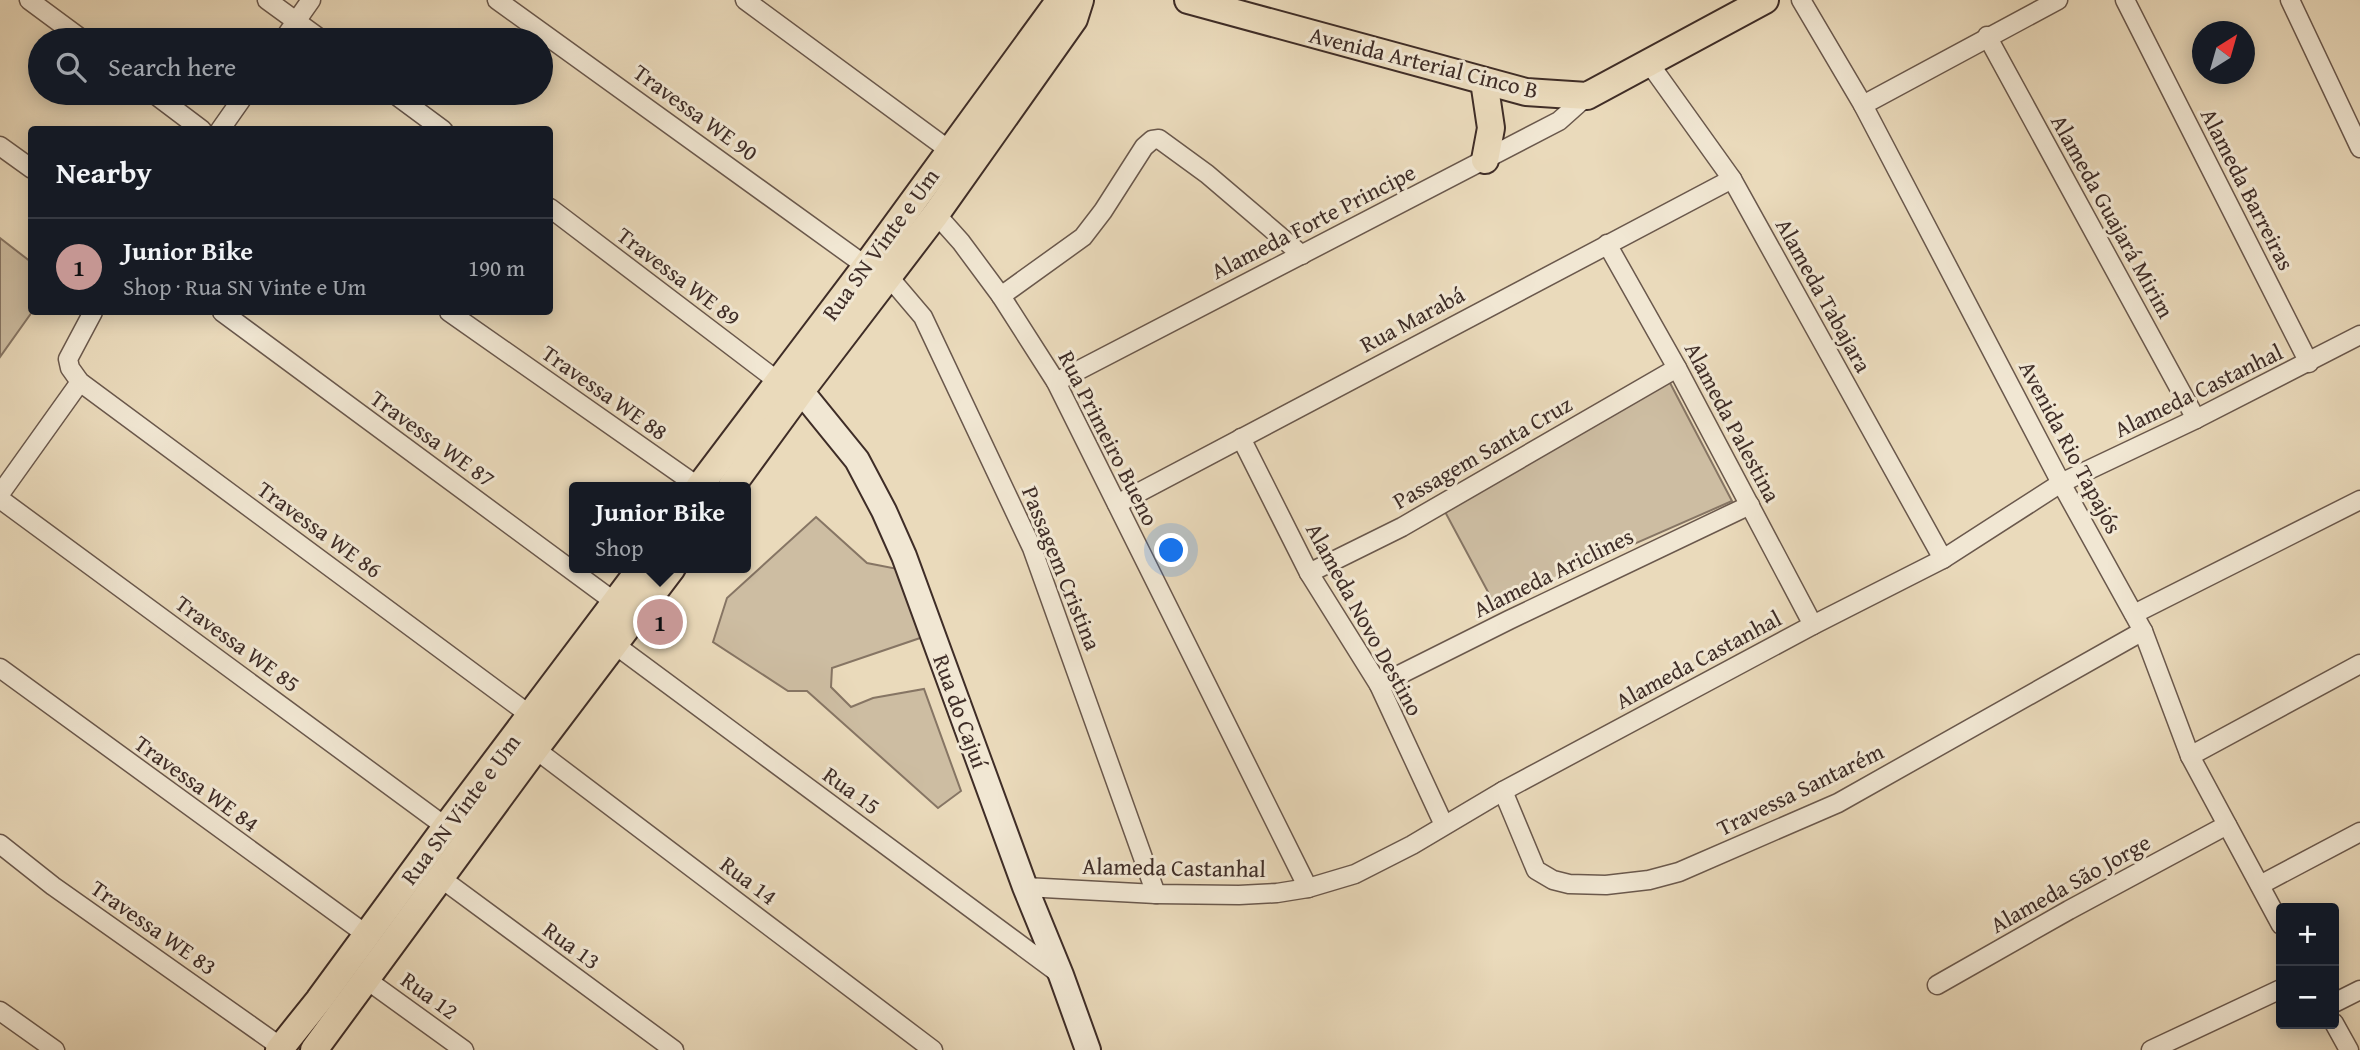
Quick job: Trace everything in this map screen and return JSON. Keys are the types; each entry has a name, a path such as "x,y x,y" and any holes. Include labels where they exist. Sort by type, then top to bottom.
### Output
{"main road":[{"name":"Rua SN Vinte e Um","path":"704,482 790,387 906,232 948,150 1060,0"},
{"name":"Rua SN Vinte e Um","path":"906,232 936,214 1074,19 1080,0"},
{"name":"Avenida Arterial Cinco B","path":"1188,0 1525,92 1587,96"},
{"path":"1587,96 1765,0"},
{"path":"1484,81 1491,128 1485,160"},
{"name":"Rua SN Vinte e Um","path":"733,482 790,387"},
{"name":"Rua SN Vinte e Um","path":"314,1050 535,749 616,603 637,573"},
{"name":"Rua SN Vinte e Um","path":"280,1048 530,715 614,644 667,573"},
{"path":"406,881 435,888"}],"street":[{"path":"29,0 67,28"},
{"path":"267,0 306,28"},
{"path":"291,28 311,0"},
{"name":"Travessa WE 90","path":"497,0 536,28"},
{"path":"745,0 948,150"},
{"name":"Avenida Rio Tapajós","path":"1801,0 1863,105 2061,483 2143,631 2190,756 2276,915"},
{"path":"1863,105 2058,0"},
{"name":"Alameda Barreiras","path":"2125,0 2309,363"},
{"path":"2290,0 2360,148"},
{"name":"Alameda Guajará Mirim","path":"1987,36 2196,419"},
{"name":"Travessa WE 90","path":"553,40 877,271"},
{"name":"Alameda Tabajara","path":"1649,63 1732,179 1943,559"},
{"name":"Alameda Forte Principe","path":"1056,382 1559,121 1587,96"},
{"path":"169,105 198,126"},
{"path":"223,126 238,105"},
{"path":"409,105 438,126"},
{"path":"1001,296 1083,237 1144,147 1152,140 1159,139 1207,174 1302,255"},
{"path":"0,146 28,166"},
{"name":"Rua Marabá","path":"1116,504 1732,179"},
{"name":"Travessa WE 89","path":"553,210 790,387"},
{"name":"Rua Primeiro Bueno","path":"936,214 961,242 1001,296 1056,382 1308,888"},
{"name":"Alameda Palestina","path":"1607,244 1677,368 1813,625"},
{"name":"Passagem Cristina","path":"877,271 923,317 1032,548 1156,894"},
{"path":"0,494 80,383 70,368 68,359 91,315"},
{"name":"Travessa WE 87","path":"226,315 569,568"},
{"name":"Travessa WE 88","path":"453,315 692,482"},
{"name":"Alameda Castanhal","path":"1025,887 1156,894 1239,895 1308,888 1354,874 1412,845 1503,792 1813,625 1943,559 2061,483 2196,419 2360,335"},
{"name":"Passagem Santa Cruz","path":"1309,573 1402,527 1677,368"},
{"name":"Travessa WE 86","path":"80,383 530,715"},
{"name":"Rua do Cajuí","path":"790,387 857,460 904,556 1025,887 1088,1050"},
{"name":"Alameda Novo Destino","path":"1241,438 1309,573 1379,685 1444,825"},
{"name":"Travessa WE 85","path":"0,499 446,827"},
{"path":"2134,614 2360,500"},
{"name":"Alameda Ariclines","path":"1379,685 1508,620 1750,505"},
{"name":"Travessa WE 87","path":"575,573 616,603"},
{"name":"Travessa Santarém","path":"1503,792 1536,870 1553,880 1569,884 1606,885 1649,880 1679,872 1838,803 2143,631"},
{"name":"Rua 15","path":"614,644 1061,975"},
{"path":"2190,756 2360,664"},
{"name":"Travessa WE 84","path":"0,668 367,935"},
{"name":"Rua 14","path":"535,749 933,1050"},
{"name":"Alameda São Jorge","path":"1937,985 2227,825"},
{"path":"2260,885 2360,832"},
{"name":"Travessa WE 83","path":"0,844 53,886 280,1048"},
{"name":"Rua 13","path":"435,888 674,1050"},
{"name":"Rua 12","path":"367,980 464,1050"},
{"path":"2339,1000 2360,990"},
{"path":"2151,1050 2276,991"},
{"path":"0,1011 55,1050"},
{"path":"2337,1029 2348,1050"}],"shaded area":[{"path":"0,238 28,260 30,315 0,357"},
{"path":"1669,381 1732,501 1495,605 1443,508"},
{"path":"816,517 867,563 903,570 923,637 832,668 831,687 851,707 873,698 924,689 961,791 938,808 807,691 788,691 713,642 727,598"}],"place":[{"name":"Junior Bike","path":"660,622"}]}
